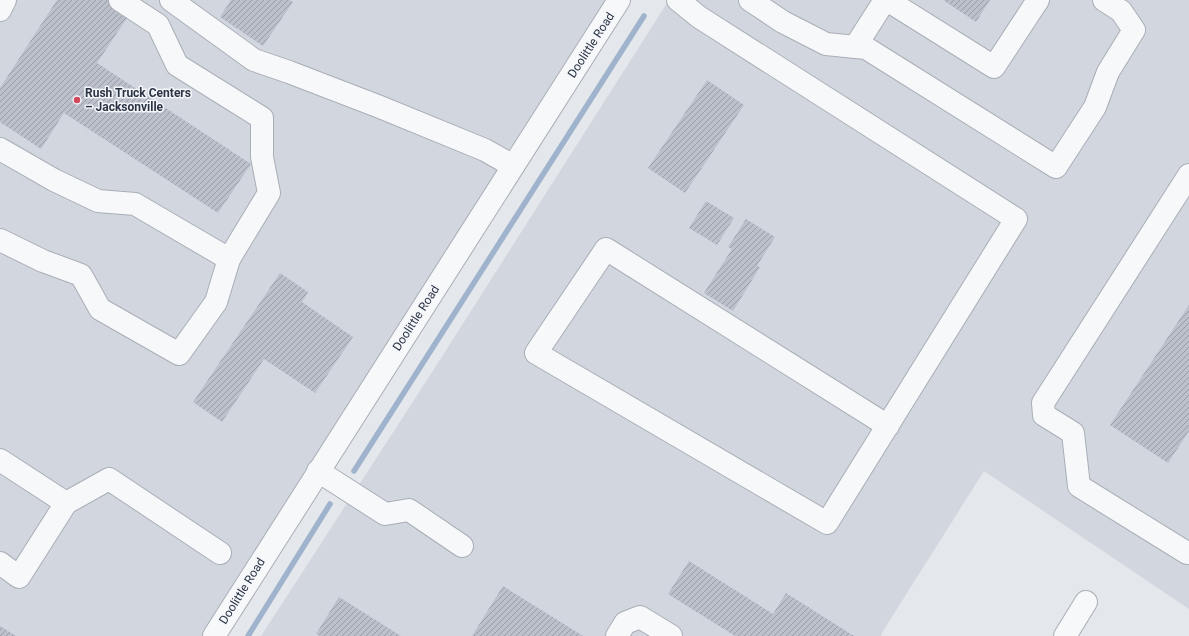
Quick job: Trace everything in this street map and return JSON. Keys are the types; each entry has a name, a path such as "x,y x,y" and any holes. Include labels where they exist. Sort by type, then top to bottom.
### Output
{"street":[{"path":"0,10 5,0"},
{"path":"0,240 43,261 81,275 100,309 179,354 216,302 229,259 269,193 262,157 262,118 177,66 158,24 120,0"},
{"path":"171,0 254,60 296,74 464,141 485,150 514,166"},
{"name":"Doolittle Road","path":"214,636 619,0"},
{"path":"750,0 783,22 826,44 866,48 1056,167 1095,107 1108,72 1134,30 1121,11 1104,0"},
{"path":"855,47 886,0 994,67 1038,0"},
{"path":"691,4 1016,219 888,426 827,523 536,353 606,249 888,426"},
{"path":"0,149 54,180 98,201 135,204 229,259"},
{"path":"1189,175 1043,402 1044,416 1073,433 1079,486 1187,553 1189,552"},
{"path":"0,460 66,503"},
{"path":"318,471 385,514 409,510 462,546"},
{"path":"0,564 19,577 66,503 109,478 220,553"},
{"path":"1065,636 1086,602"},
{"path":"617,636 625,623 640,617 671,636"}],"shaded area":[{"path":"0,0 607,0 204,636 0,636"},
{"path":"669,0 1189,0 1189,609 984,471 881,636 261,636 427,380"}],"building":[{"name":"Rush Truck Centers – Jacksonville","path":"57,0 107,0 129,15 97,63 251,164 218,213 64,113 41,149 0,122 0,88"},
{"path":"231,0 290,0 293,2 263,46 220,17"},
{"path":"943,0 990,0 976,22"},
{"path":"707,80 744,105 685,193 648,168"},
{"path":"706,201 734,218 717,245 689,228"},
{"path":"746,219 775,237 757,266 760,267 733,311 704,293 732,249 728,247"},
{"path":"280,273 308,292 302,302 353,337 315,393 264,359 222,422 193,402"},
{"path":"1189,305 1189,431 1168,463 1110,425"},
{"path":"689,561 773,614 786,593 854,636 735,636 668,594"},
{"path":"503,586 583,636 472,636"},
{"path":"339,597 401,636 320,636 316,634"},
{"path":"0,626 16,636 0,636"}],"waterway":[{"path":"354,471 644,16"},
{"path":"248,636 330,504"}],"place":[{"name":"Rush Truck Centers – Jacksonville","path":"77,100"}]}
